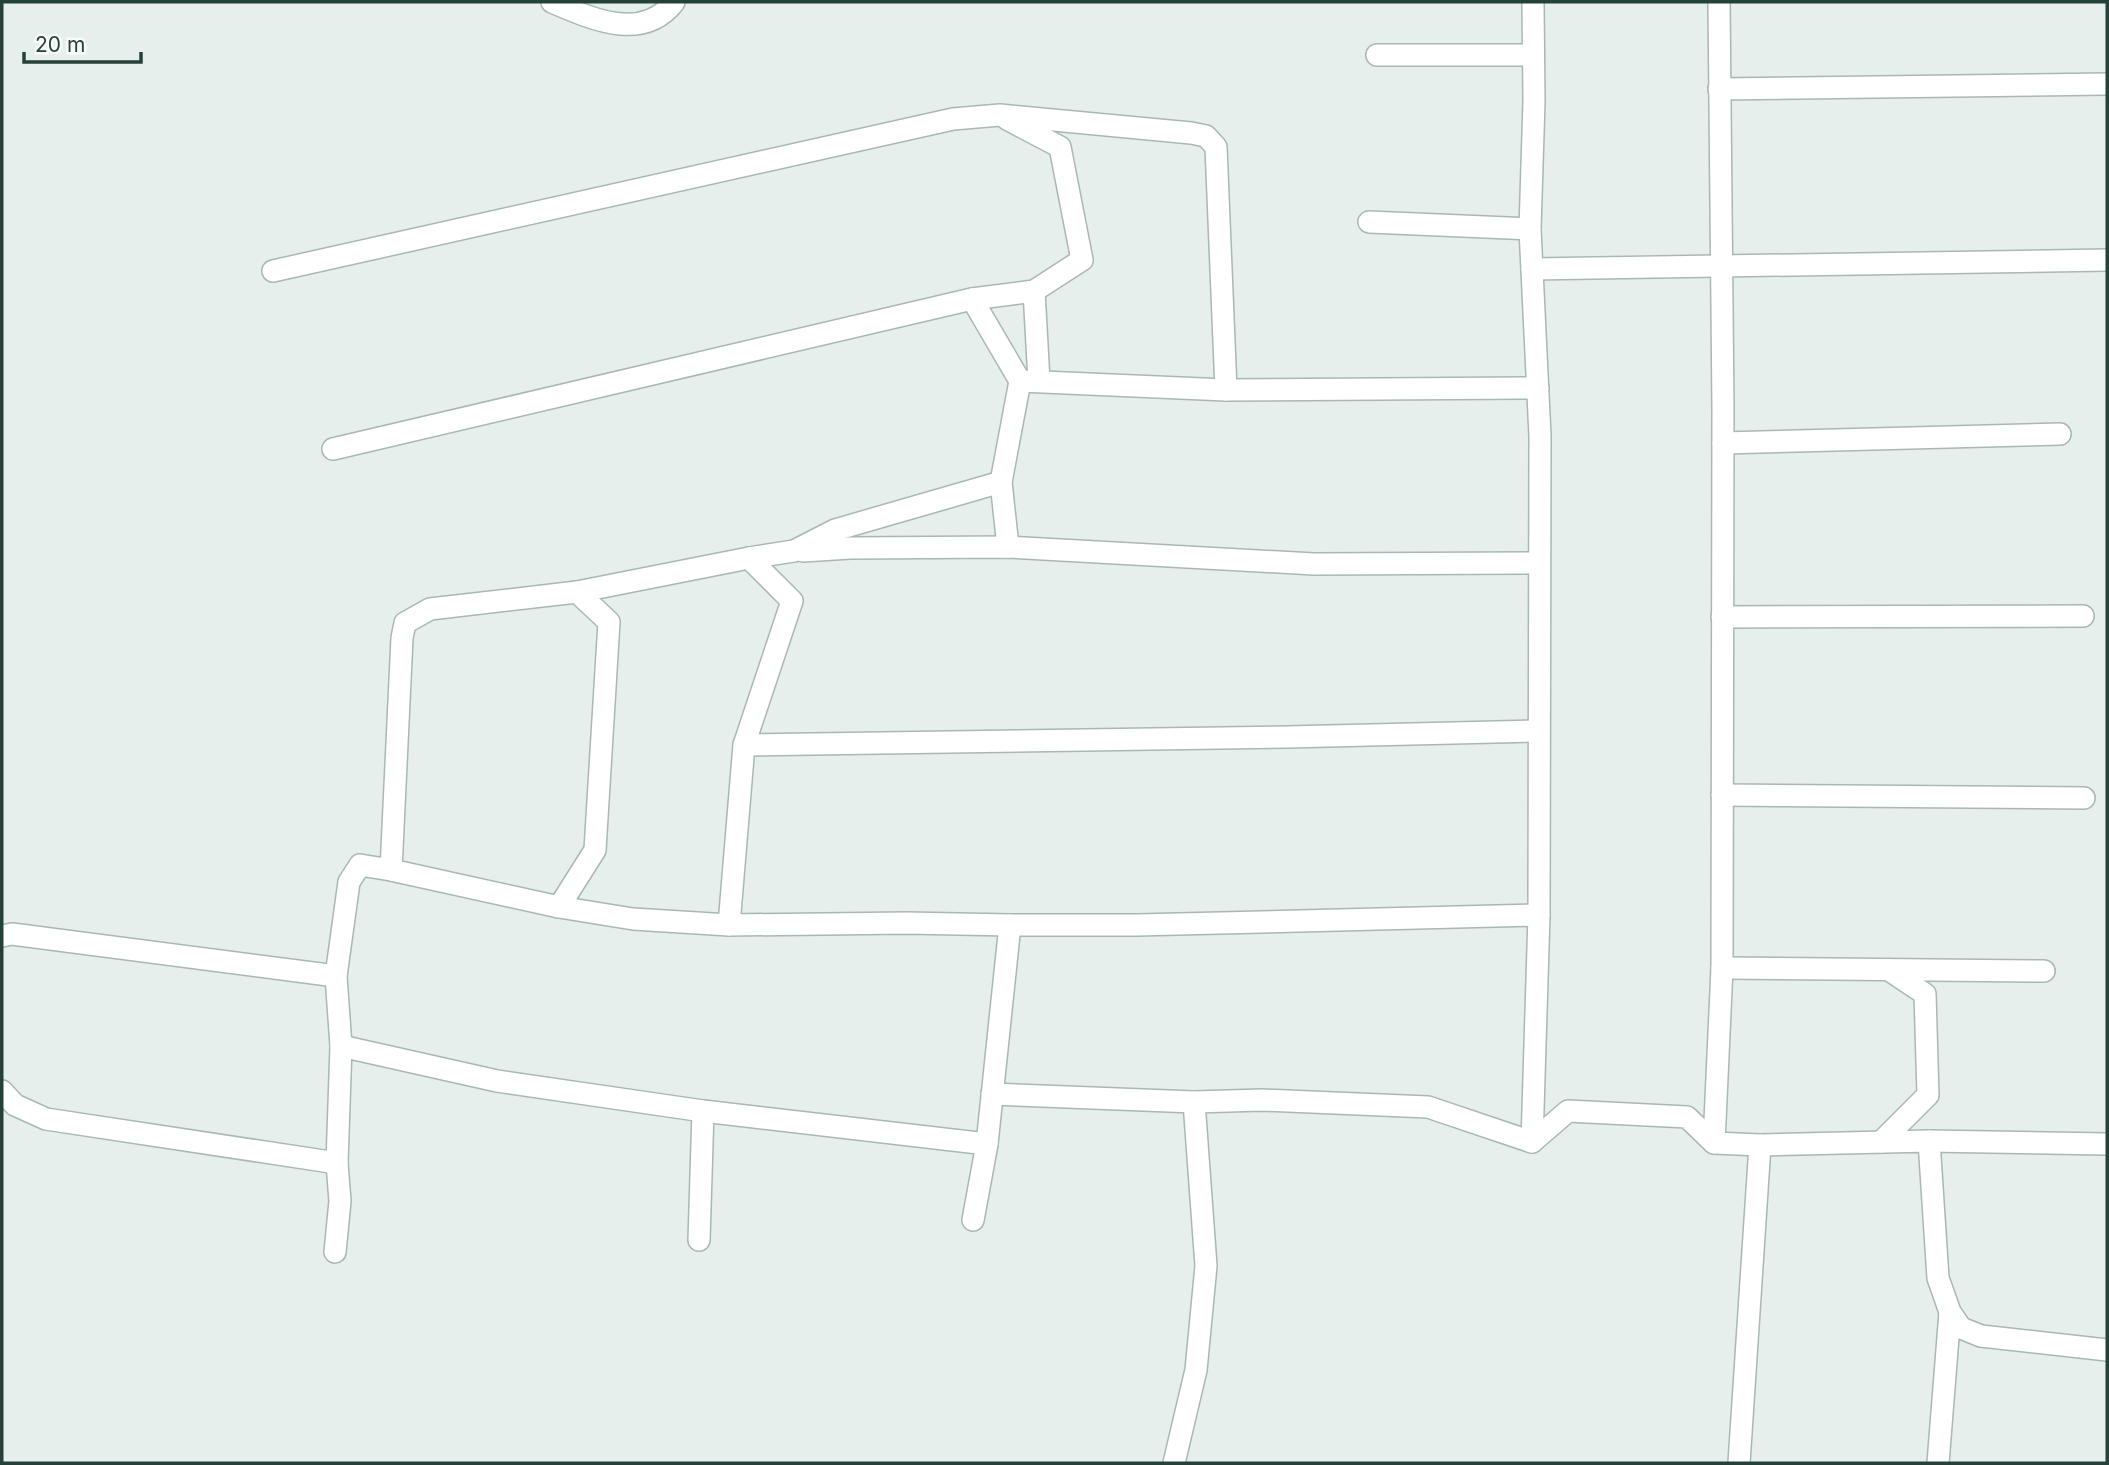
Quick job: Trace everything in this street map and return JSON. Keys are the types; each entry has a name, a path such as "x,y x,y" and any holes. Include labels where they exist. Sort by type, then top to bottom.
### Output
{"street":[{"path":"552,2 590,18 628,26 649,20 674,2"},
{"path":"1532,1142 1539,915 1540,436 1530,229 1533,2"},
{"path":"1714,1143 1722,968 1723,443 1718,2"},
{"path":"1377,55 1533,55"},
{"path":"1719,89 2107,84"},
{"path":"333,449 972,299 1034,291 1082,260 1060,147 1000,115"},
{"path":"273,271 954,119 1000,115 1191,132 1206,136 1216,147 1226,390"},
{"path":"1370,222 1530,229"},
{"path":"1532,269 2107,260"},
{"path":"1008,547 1001,482 1029,381 1034,291"},
{"path":"972,299 1029,381"},
{"path":"1029,381 1226,390 1538,388"},
{"path":"1723,443 2060,434"},
{"path":"794,551 835,530 1001,482"},
{"path":"391,870 402,638 405,623 430,609 577,592 794,551 850,548 1008,547 1314,564 1539,563"},
{"path":"729,925 744,745 792,601 748,558"},
{"path":"559,907 595,850 609,622 577,592"},
{"path":"1722,617 2083,616"},
{"path":"744,745 1539,731"},
{"path":"1722,795 2084,798"},
{"path":"335,1252 340,1200 337,1164 341,1046 336,976 349,882 360,865 559,907 633,919 729,925 1138,925 1539,915"},
{"path":"973,1220 987,1144 1010,925"},
{"path":"2,936 12,934 336,976"},
{"path":"1722,968 2044,971"},
{"path":"1881,1142 1928,1095 1926,994 1888,969"},
{"path":"341,1046 497,1081 703,1111 987,1144"},
{"path":"2,1091 15,1105 46,1119 337,1164"},
{"path":"992,1094 1428,1107 1532,1142"},
{"path":"1174,1463 1196,1370 1206,1266 1194,1102"},
{"path":"699,1240 703,1111"},
{"path":"1532,1142 1568,1111 1687,1117 1714,1143 1760,1145 1929,1141 2107,1144"},
{"path":"1929,1141 1938,1279 1950,1312 1961,1328 1981,1336 2107,1350"},
{"path":"1739,1463 1760,1145"},
{"path":"1938,1463 1950,1312"}]}
